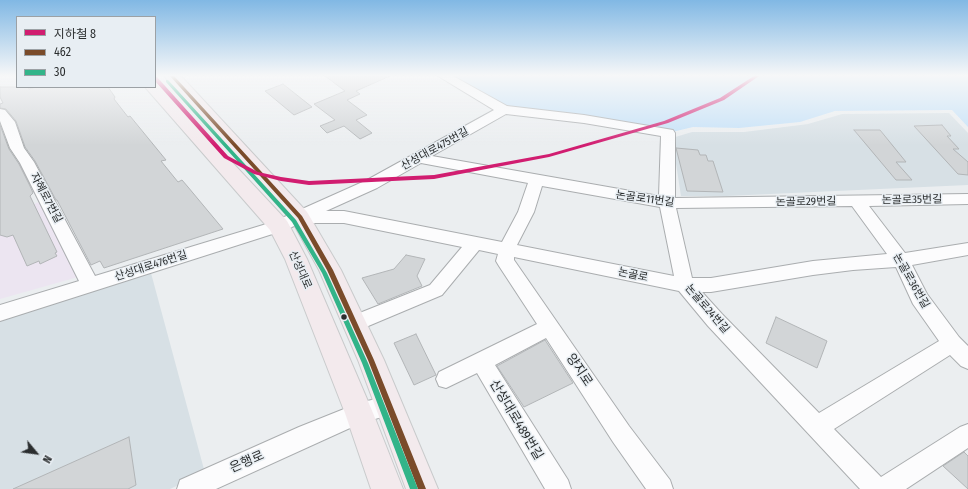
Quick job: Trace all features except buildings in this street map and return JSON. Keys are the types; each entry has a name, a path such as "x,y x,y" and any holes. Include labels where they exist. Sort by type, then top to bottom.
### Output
{"main road":[{"name":"산성대로","path":"164,99 279,226 296,259 359,413 387,489"},
{"path":"193,99 300,217 330,270 371,360 422,489"}],"street":[{"path":"484,99 504,110"},
{"name":"산성대로475번길","path":"300,217 372,184 504,110"},
{"name":"논골로24번길","path":"504,110 584,119 668,133 667,204 684,285 715,320 876,489"},
{"name":"자혜로7번길","path":"0,113 8,122 17,148 27,162 90,285"},
{"name":"논골로11번길","path":"420,156 427,160 468,168 667,204 756,203"},
{"path":"507,249 526,212 536,180"},
{"name":"논골로35번길","path":"857,201 968,199"},
{"name":"논골로29번길","path":"756,203 857,201"},
{"name":"논골로36번길","path":"857,201 901,260 920,299 952,344 968,360"},
{"name":"산성대로476번길","path":"0,313 279,226 300,217"},
{"name":"논골로","path":"300,217 344,217 684,285 711,284 819,267 901,260 968,249"},
{"path":"354,324 436,290 475,243"},
{"name":"양지로","path":"507,249 505,262 661,489"},
{"path":"446,379 550,327"},
{"path":"817,427 952,344"},
{"name":"산성대로489번길","path":"481,361 555,483"},
{"name":"은행로","path":"189,489 359,413 388,406"},
{"path":"885,489 968,435"}],"shaded area":[{"path":"485,99 968,99 968,127 952,110 835,111 800,122 739,128 693,127 668,133 504,110"},
{"path":"949,113 968,133 968,185 726,196 681,196 672,138 692,132 744,132 808,124 842,114"},
{"path":"47,199 85,275 0,299 0,217"},
{"path":"151,273 205,473 170,489 0,489 0,316"}],"metro line":[{"name":"8","path":"174,99 226,157 256,173 281,179 309,183 434,177 549,155 666,122 722,99"}],"transit line":[{"name":"30","path":"183,99 294,221 324,273 365,363 414,489"},
{"name":"462","path":"193,99 300,217 330,270 371,360 422,489"}]}
